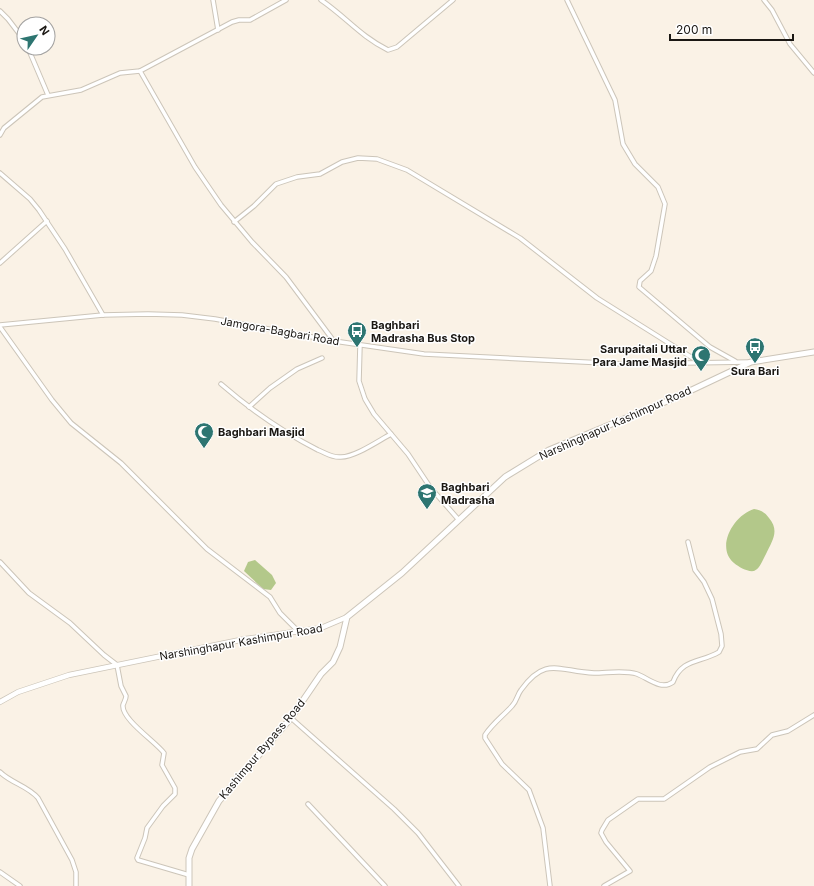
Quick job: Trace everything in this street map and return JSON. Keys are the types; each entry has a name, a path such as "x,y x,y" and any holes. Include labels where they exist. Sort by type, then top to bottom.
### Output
{"main road":[{"name":"Narshinghapur Kashimpur Road","path":"346,617 402,573 458,519 505,477 548,450 677,397 751,362 814,352"},
{"name":"Kashimpur Bypass Road","path":"189,886 189,858 192,849 219,801 246,768 291,718 321,674 336,657 342,643 346,617"}],"street":[{"path":"213,0 218,30"},
{"path":"0,135 4,128 26,109 48,94 81,90 120,73 140,71 218,30 239,20 250,20 286,0"},
{"path":"321,0 335,9 364,36 388,50 397,46 453,0"},
{"path":"567,0 615,100 622,144 636,164 658,187 665,204 656,256 650,271 640,281 639,287 710,347 736,361"},
{"path":"764,0 772,10 790,44 814,73"},
{"path":"0,11 16,30"},
{"path":"31,56 48,94"},
{"path":"140,71 195,167 234,222 286,276 334,341"},
{"path":"234,222 254,206 276,184 298,177 320,174 342,162 358,158 377,159 407,170 520,238 598,298 699,362"},
{"path":"0,173 30,199 47,221 103,315"},
{"path":"0,263 47,221"},
{"name":"Jamgora-Bagbari Road","path":"0,326 103,315 148,314 189,316 230,321 334,341 424,354 624,364 736,361 751,362"},
{"path":"0,326 52,400 71,423 121,463 207,549 270,597 280,613 299,632"},
{"path":"360,345 358,377 361,391 374,414 408,454 430,487 458,519"},
{"path":"249,407 270,388 297,369 322,358"},
{"path":"221,384 286,434 327,455 335,457 348,456 391,434"},
{"path":"550,886 543,828 529,790 502,764 484,738 485,735 497,719 512,706 519,692 528,682 540,671 548,668 556,667 592,672 636,673 654,683 666,685 674,682 677,673 687,664 719,652 722,646 721,634 712,599 704,582 695,570 688,542"},
{"path":"0,562 29,593 70,623 104,655 117,665 121,686 126,696 123,704 124,710 135,726 154,742 164,753 162,765 175,788 175,794 163,806 147,828 145,838 137,858 138,860 189,874"},
{"name":"Narshinghapur Kashimpur Road","path":"0,702 18,692 69,675 245,639 321,628 346,617"},
{"path":"604,886 630,871 604,839 602,830 608,820 638,799 664,799 710,767 740,752 757,749 772,735 788,731 814,714"},
{"path":"291,718 394,809 418,834 459,886"},
{"path":"0,772 15,784 34,793 38,798 72,860 76,872 76,886"},
{"path":"308,804 385,886"},
{"path":"0,872 20,886"}],"shaded area":[{"path":"754,509 767,516 774,527 774,536 761,564 756,570 749,571 734,563 726,549 729,532 740,518 747,512"},
{"path":"255,560 272,575 276,583 271,590 263,589 244,571 248,562"}],"place":[{"name":"Baghbari Madrasha Bus Stop","path":"357,348"},
{"name":"Sura Bari","path":"755,364"},
{"name":"Sarupaitali Uttar Para Jame Masjid","path":"701,372"},
{"name":"Baghbari Masjid","path":"204,449"},
{"name":"Baghbari Madrasha","path":"427,510"}]}
